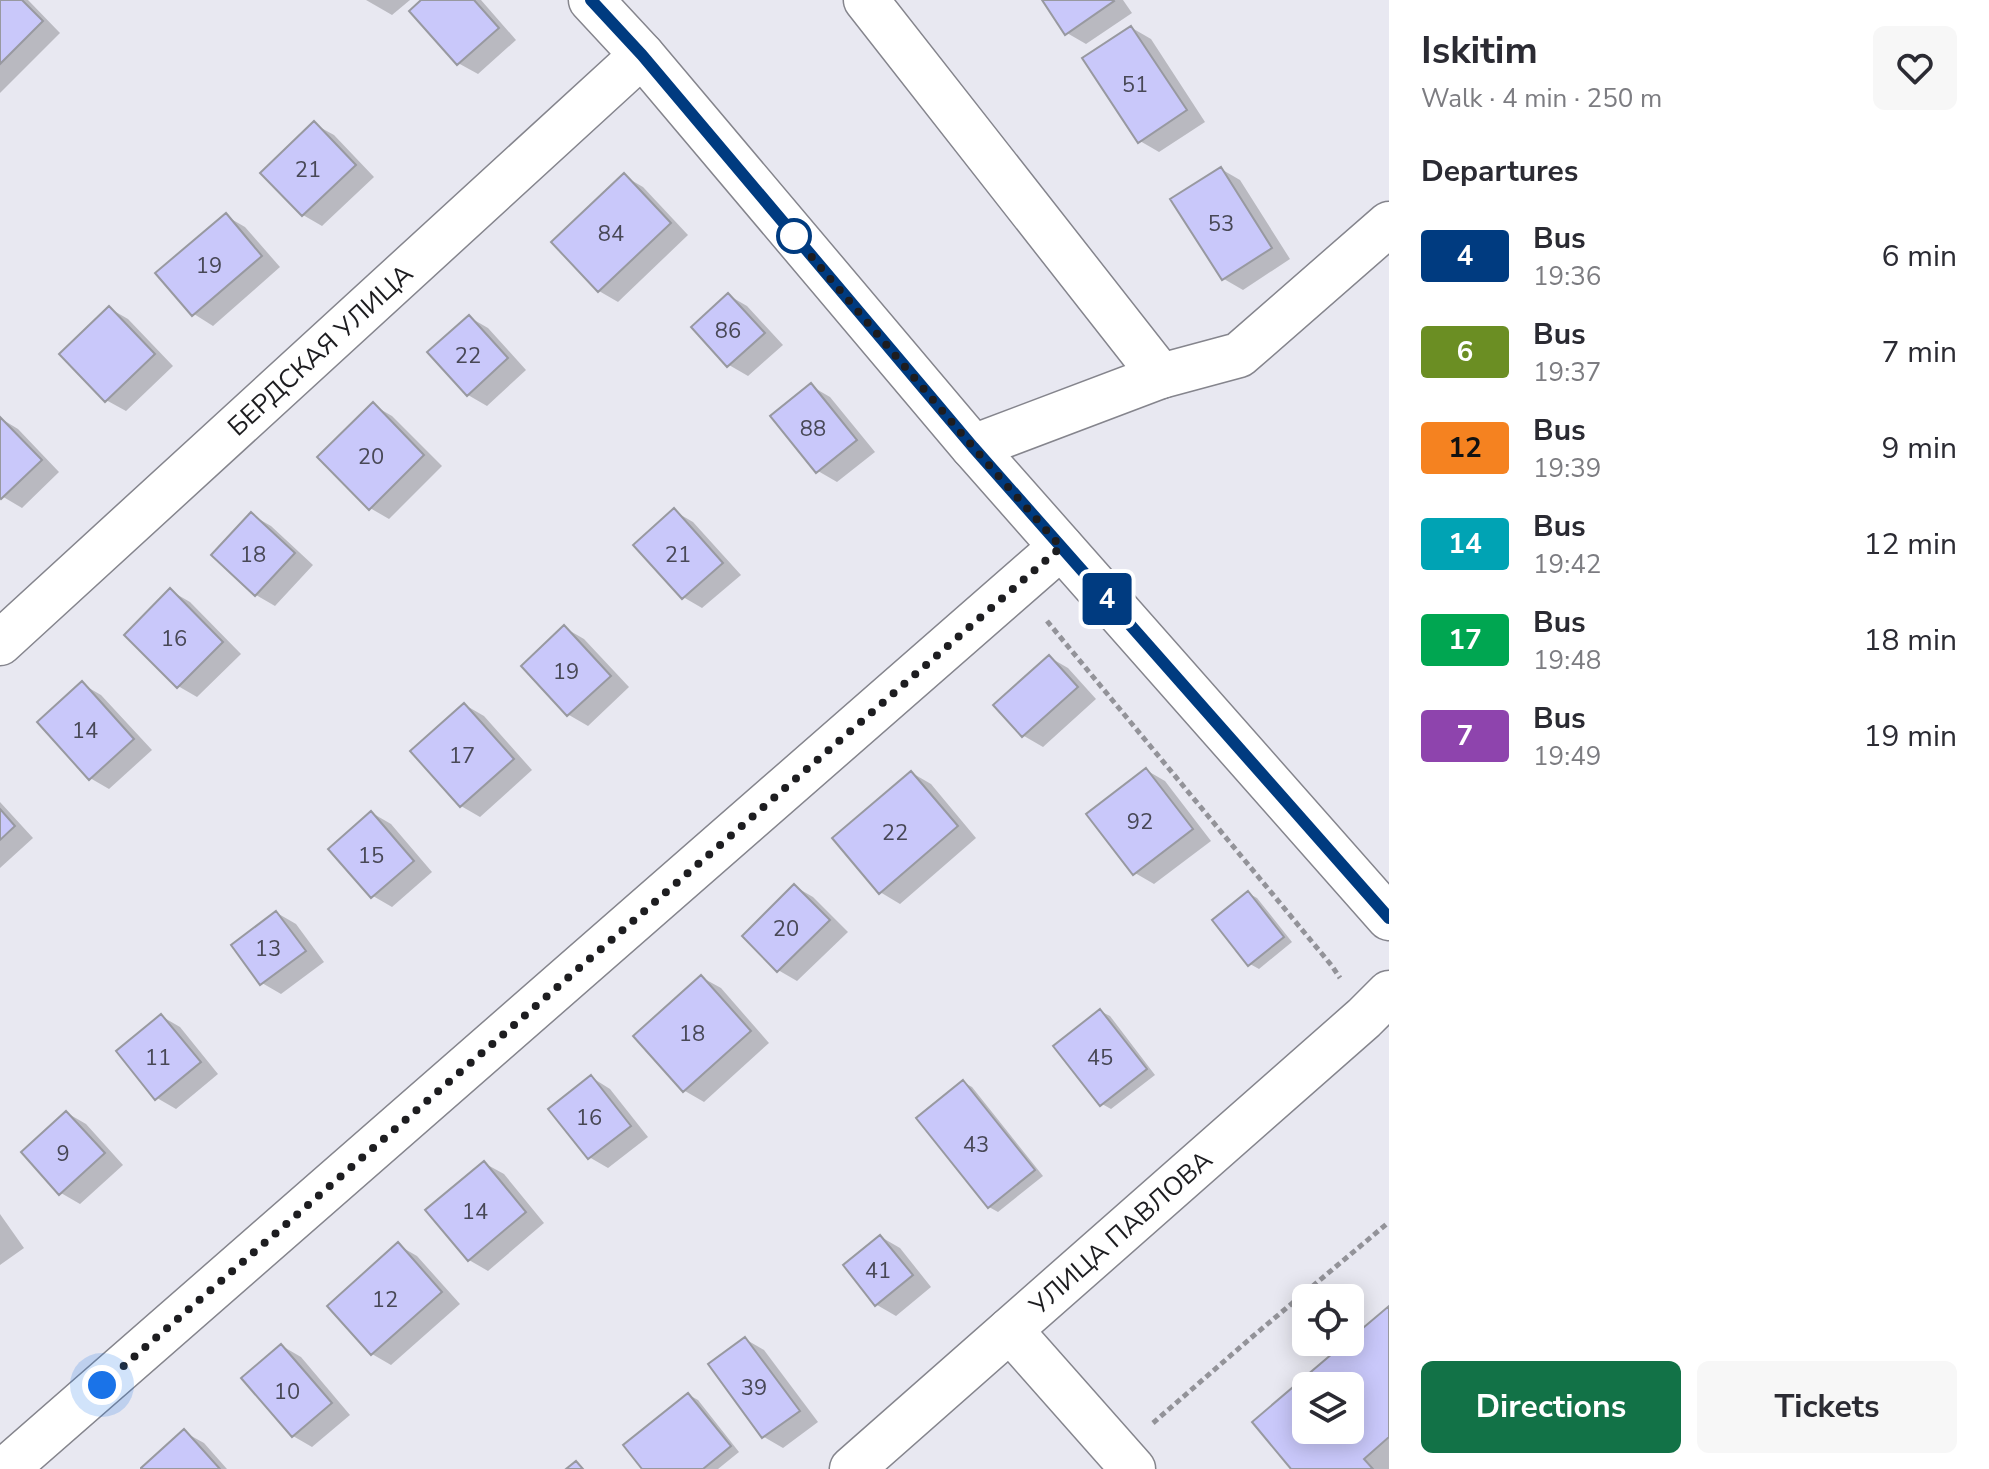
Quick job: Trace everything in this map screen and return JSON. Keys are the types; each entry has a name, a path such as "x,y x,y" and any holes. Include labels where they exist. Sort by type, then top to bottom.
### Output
{"street":[{"path":"591,0 642,55 973,447 1389,918"},
{"path":"866,0 1161,376"},
{"name":"БЕРДСКАЯ УЛИЦА","path":"0,643 642,55"},
{"path":"973,447 1161,376 1239,355 1389,224"},
{"path":"6,1469 1061,547"},
{"name":"УЛИЦА ПАВЛОВА","path":"852,1469 1389,993"},
{"path":"1010,1330 1126,1461"}],"path":[{"path":"1042,616 1332,966"},
{"path":"1126,1461 1252,1337 1389,1222"}],"building":[{"path":"0,0 22,0 43,21 0,64"},
{"path":"421,0 474,0 499,28 457,65 409,11"},
{"path":"1042,0 1113,0 1114,1 1065,35"},
{"path":"1131,26 1187,110 1138,143 1082,58"},
{"path":"314,121 356,165 302,216 260,173"},
{"path":"1221,167 1272,248 1222,280 1170,199"},
{"path":"624,173 671,223 598,292 551,242"},
{"path":"226,213 262,256 192,316 155,273"},
{"path":"728,293 765,333 727,367 691,327"},
{"path":"109,306 155,354 105,402 59,354"},
{"path":"469,315 508,358 467,396 427,352"},
{"path":"811,383 857,440 816,473 770,416"},
{"path":"373,402 424,455 369,510 317,457"},
{"path":"0,417 42,460 1,499 0,498"},
{"path":"674,508 723,563 682,599 633,545"},
{"path":"251,512 295,553 255,596 211,555"},
{"path":"170,588 223,642 177,688 124,635"},
{"path":"564,625 611,676 567,716 521,666"},
{"path":"1049,655 1078,687 1022,737 993,705"},
{"path":"82,681 134,739 89,780 37,722"},
{"path":"464,703 514,759 460,807 410,751"},
{"path":"1146,768 1193,829 1133,875 1086,814"},
{"path":"911,771 958,826 879,894 832,838"},
{"path":"0,809 15,826 0,840"},
{"path":"371,811 414,861 371,898 328,849"},
{"path":"794,884 830,920 777,972 742,936"},
{"path":"1248,891 1284,937 1248,966 1212,920"},
{"path":"276,911 306,951 260,985 231,945"},
{"path":"701,975 751,1031 683,1092 633,1036"},
{"path":"1100,1009 1147,1069 1100,1106 1053,1046"},
{"path":"161,1014 201,1062 155,1100 116,1051"},
{"path":"591,1075 631,1126 588,1159 548,1109"},
{"path":"963,1080 1035,1170 988,1208 916,1118"},
{"path":"66,1111 105,1153 59,1195 21,1152"},
{"path":"484,1161 526,1212 468,1261 425,1210"},
{"path":"880,1235 913,1275 875,1306 843,1265"},
{"path":"398,1242 442,1292 371,1355 327,1306"},
{"path":"1389,1306 1389,1437 1364,1459 1373,1469 1291,1469 1252,1422 1292,1388 1292,1444 1364,1444 1364,1372 1311,1372 1330,1356 1364,1356 1364,1327"},
{"path":"745,1337 800,1411 762,1438 708,1364"},
{"path":"281,1344 332,1403 292,1437 241,1378"},
{"path":"688,1393 731,1446 703,1469 642,1469 623,1445"},
{"path":"184,1429 220,1469 141,1469 141,1468"},
{"path":"576,1461 583,1469 566,1469"}],"bus line":[{"name":"4","path":"591,0 642,55 973,447 1389,918"}],"route":[{"path":"102,1385 1061,547 794,236"}]}
